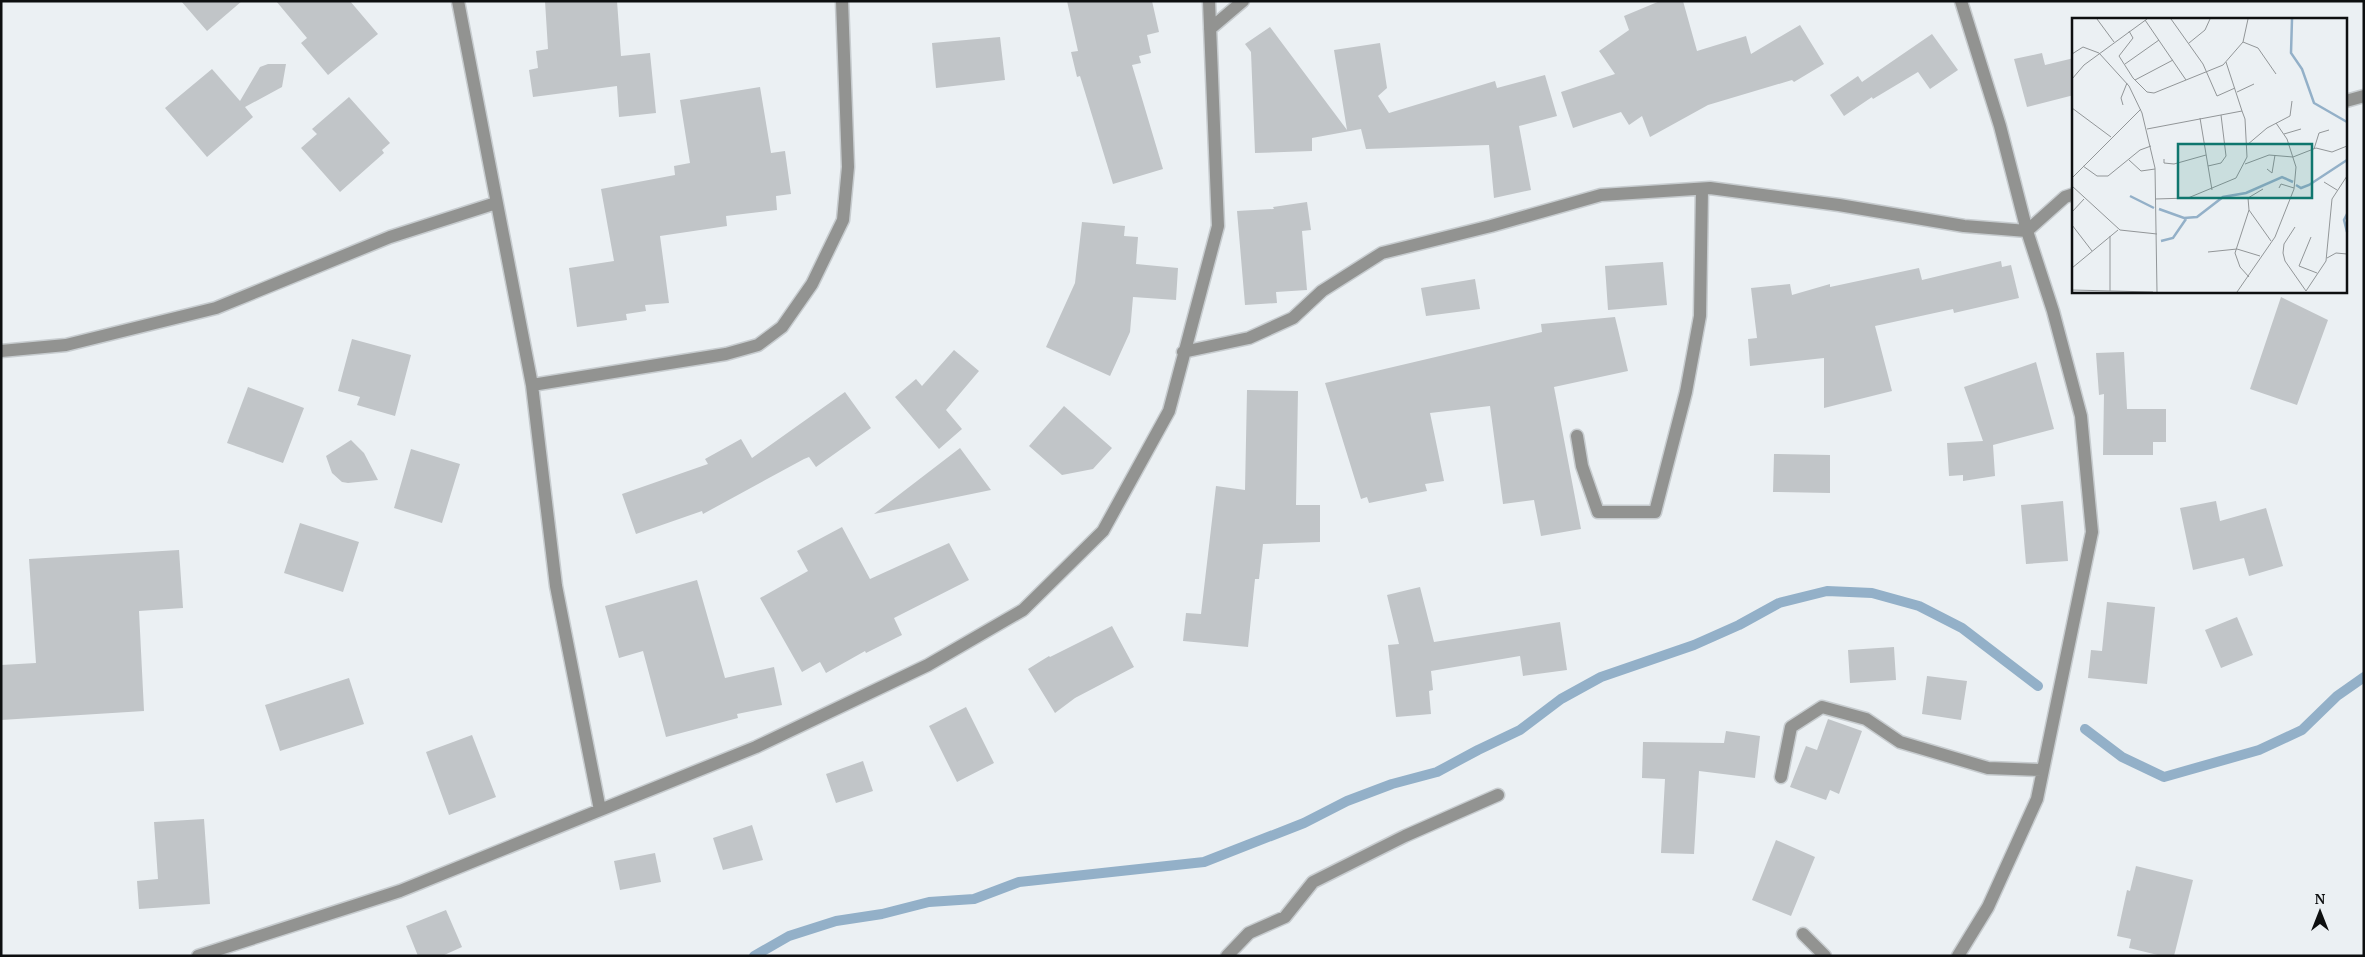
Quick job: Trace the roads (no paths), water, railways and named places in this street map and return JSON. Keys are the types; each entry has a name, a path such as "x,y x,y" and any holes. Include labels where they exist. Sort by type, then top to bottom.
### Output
{"street":[{"path":"458,1 532,385 556,586 600,810"},
{"path":"532,385 726,354 758,345 782,327 812,284 843,220 848,167 842,1"},
{"path":"198,956 400,891 756,747 928,665 1023,610 1103,531 1169,411 1183,352 1218,226 1209,1"},
{"path":"1210,29 1243,1"},
{"path":"1958,956 1992,898 2036,798 2092,532 2081,416 2053,311 2027,231 2000,126 1961,1"},
{"path":"2348,100 2364,96"},
{"path":"1183,352 1249,338 1292,318 1322,291 1382,253 1491,226 1601,195 1702,189 1840,205 1964,226 2027,231 2065,197 2072,195"},
{"path":"1577,436 1582,466 1598,512 1655,512 1686,392 1700,316 1702,189"},
{"path":"1,351 66,345 216,308 390,237 496,203"},
{"path":"1781,776 1792,726 1822,707 1866,719 1900,742 1988,768 2042,770"},
{"path":"1227,956 1249,933 1285,917 1313,882 1405,836 1498,795"},
{"path":"1803,934 1825,956"}],"waterway":[{"path":"754,956 789,936 836,921 882,914 929,902 974,899 1019,882 1204,862 1304,823 1347,801 1392,784 1437,772 1520,730 1561,699 1601,677 1694,645 1739,625 1779,603 1827,591 1872,593 1919,606 1962,628 2038,686"},
{"path":"2085,729 2122,757 2164,777 2259,750 2302,730 2337,696 2364,677"}]}
